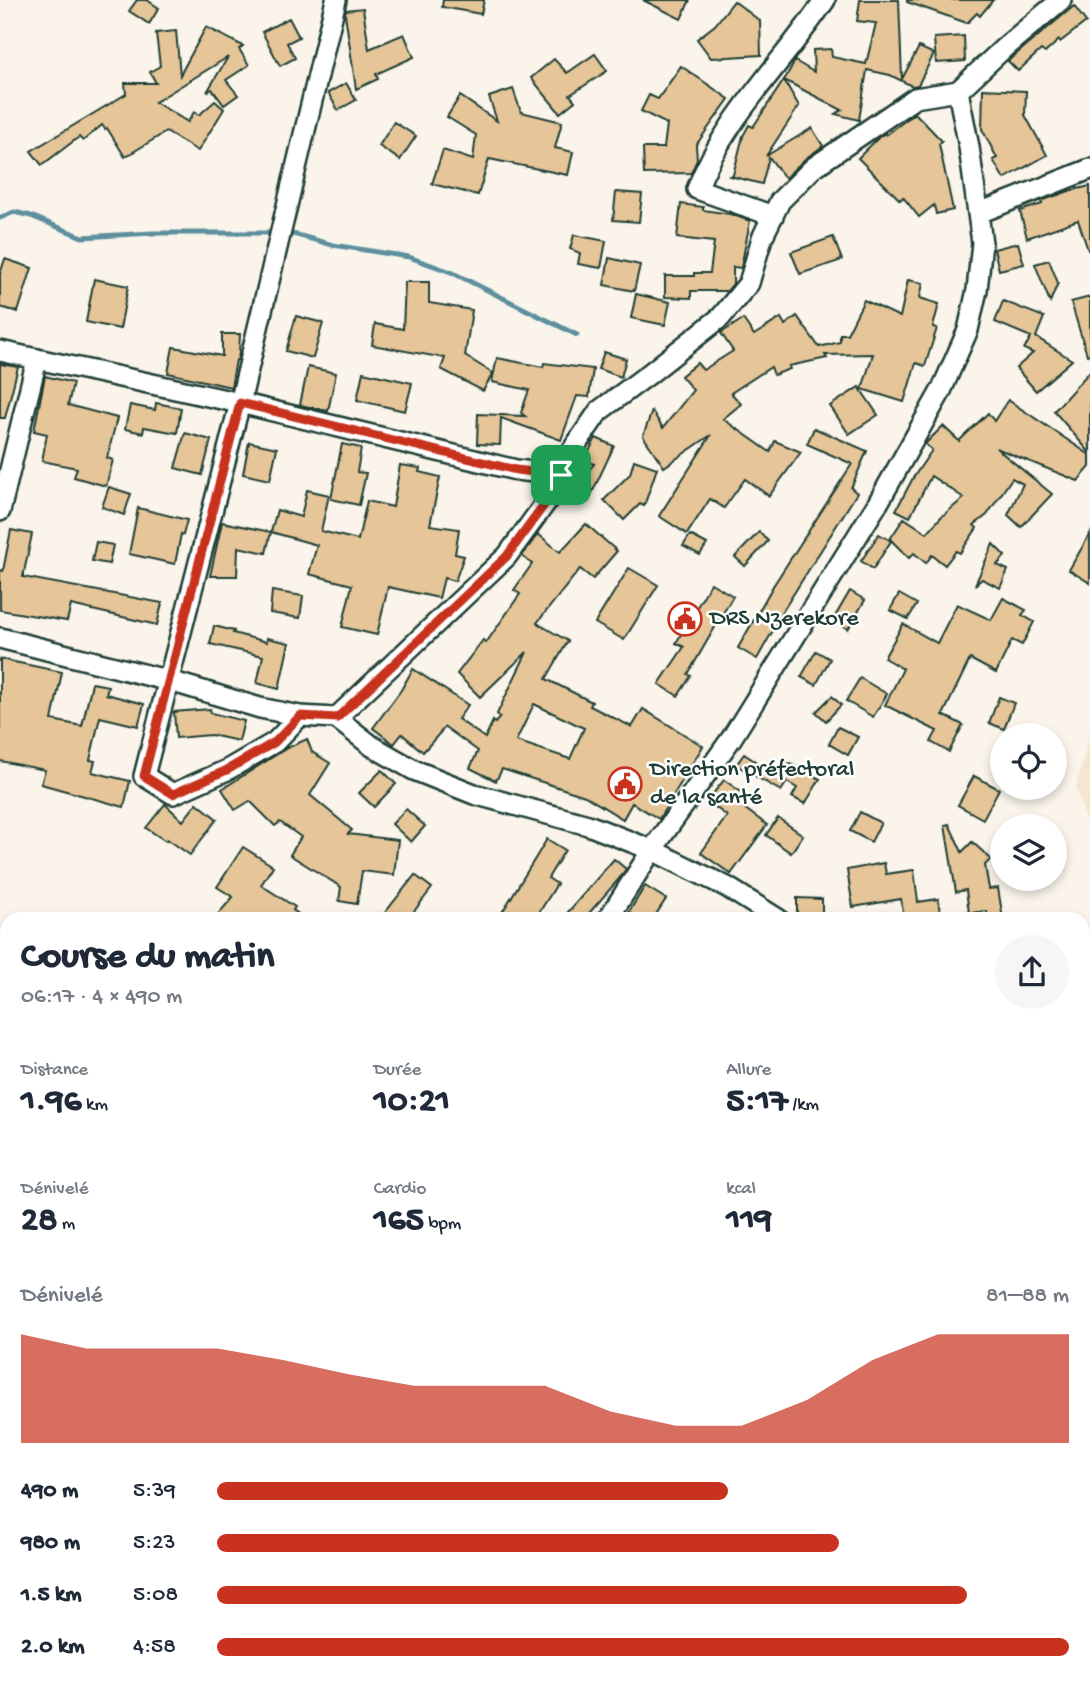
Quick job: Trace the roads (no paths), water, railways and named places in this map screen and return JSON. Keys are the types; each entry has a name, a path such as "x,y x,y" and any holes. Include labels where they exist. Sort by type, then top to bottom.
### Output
{"street":[{"path":"300,716 275,742 227,770 173,794 144,776 240,403 336,0"},
{"path":"773,216 696,190 707,162 729,125 825,0"},
{"path":"337,718 507,556 552,494 573,449 599,411 721,317 748,283 762,238 780,201 814,167 915,98 958,90 1061,0"},
{"path":"612,912 652,850 732,739 878,503 941,391 968,330 977,290 982,243 958,90"},
{"path":"979,214 1090,169"},
{"path":"0,351 240,403 516,470 561,475"},
{"path":"0,510 37,359"},
{"path":"0,638 170,681 260,708 300,716 337,718 372,746 414,770 474,794 588,825 652,850 727,887 767,912"}],"waterway":[{"path":"0,218 14,212 31,216 82,237 153,233 275,233"},
{"path":"285,233 333,245 409,257 451,272 577,335"}],"place":[{"name":"DRS Nzerekore","path":"685,619"},
{"name":"Direction préfectoral de la santé","path":"625,784"}]}
